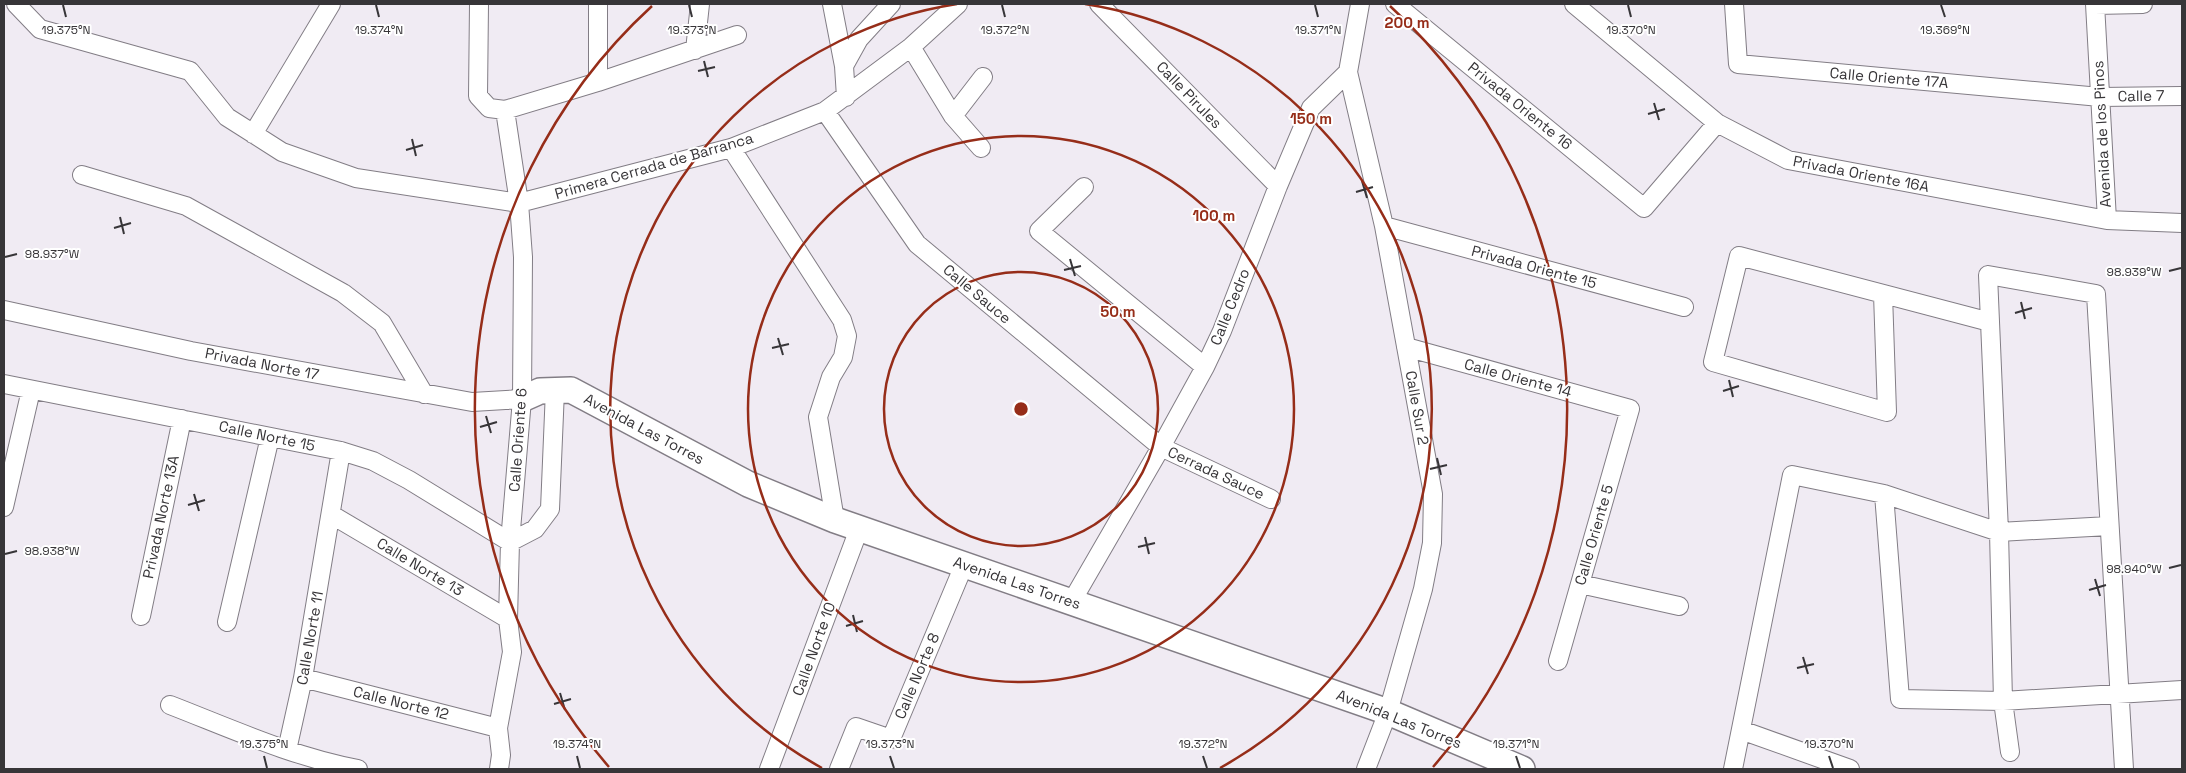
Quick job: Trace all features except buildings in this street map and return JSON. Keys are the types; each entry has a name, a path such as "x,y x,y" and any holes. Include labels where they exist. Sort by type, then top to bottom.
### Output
{"main road":[{"name":"Avenida Las Torres","path":"522,398 540,391 571,390 748,484 835,520 1388,712 1522,769"}],"street":[{"path":"16,4 40,29 190,71 227,117 282,152 356,178 519,203"},
{"path":"253,134 331,4"},
{"path":"479,4 478,96 489,108 505,110 598,82 737,35"},
{"path":"598,4 598,82"},
{"path":"696,50 700,4"},
{"path":"832,4 844,66 846,96"},
{"path":"844,66 859,39 891,4"},
{"name":"Primera Cerrada de Barranca","path":"519,203 731,148 825,111 911,47 958,4"},
{"name":"Calle Pirules","path":"1100,4 1278,186"},
{"path":"1348,72 1360,4"},
{"name":"Privada Oriente 16","path":"1395,4 1644,208 1717,122"},
{"name":"Privada Oriente 16A","path":"1574,4 1717,122 1788,160 2107,220"},
{"name":"Calle Oriente 17A","path":"1734,4 1738,64 2100,97"},
{"path":"2095,4 2144,4"},
{"name":"Avenida de los Pinos","path":"2095,4 2107,220 2182,223"},
{"path":"911,47 953,116 980,148"},
{"name":"Calle Cedro","path":"1072,601 1205,367 1222,331 1278,186 1312,108 1348,72"},
{"name":"Calle Sur 2","path":"1348,72 1384,226 1433,494 1432,543 1423,589 1388,712 1366,769"},
{"path":"953,116 983,77"},
{"name":"Calle 7","path":"2100,97 2182,96"},
{"name":"Calle Oriente 6","path":"499,769 501,755 498,728 512,652 508,619 510,542 522,398 523,257 519,203 505,110"},
{"name":"Calle Sauce","path":"825,111 916,244 1161,447"},
{"path":"731,148 842,320 847,336 842,357 831,377 818,417 835,520"},
{"path":"82,175 186,206 343,293 382,323 424,394"},
{"path":"1084,187 1039,231 1205,367"},
{"name":"Privada Oriente 15","path":"1384,226 1684,307"},
{"path":"1883,294 1887,412 1712,362 1739,256 1990,322"},
{"path":"2010,752 2002,701 1999,532 1988,275 2096,294 2124,769"},
{"name":"Privada Norte 17","path":"4,310 191,351 424,394 472,402 522,398"},
{"name":"Calle Oriente 14","path":"1406,347 1630,409"},
{"name":"Calle Norte 15","path":"4,384 341,451 373,461 409,480 510,542"},
{"path":"4,506 31,390"},
{"path":"510,542 535,529 550,509 555,390"},
{"name":"Calle Oriente 5","path":"1558,661 1630,409"},
{"name":"Privada Norte 13A","path":"141,616 182,419"},
{"path":"228,622 270,437"},
{"name":"Cerrada Sauce","path":"1161,447 1271,499"},
{"name":"Calle Norte 11","path":"287,750 304,678 341,451"},
{"path":"1733,769 1792,475 1884,494 1999,532 2109,526"},
{"path":"1884,494 1900,699 2002,701 2182,690"},
{"name":"Calle Norte 13","path":"332,515 508,619"},
{"name":"Calle Norte 10","path":"769,769 859,529"},
{"name":"Calle Norte 8","path":"839,769 856,727 890,739 964,564"},
{"path":"1580,584 1679,606"},
{"name":"Calle Norte 12","path":"304,678 498,728"},
{"path":"170,705 287,750 337,765 358,769"},
{"path":"1740,730 1850,769"}]}
